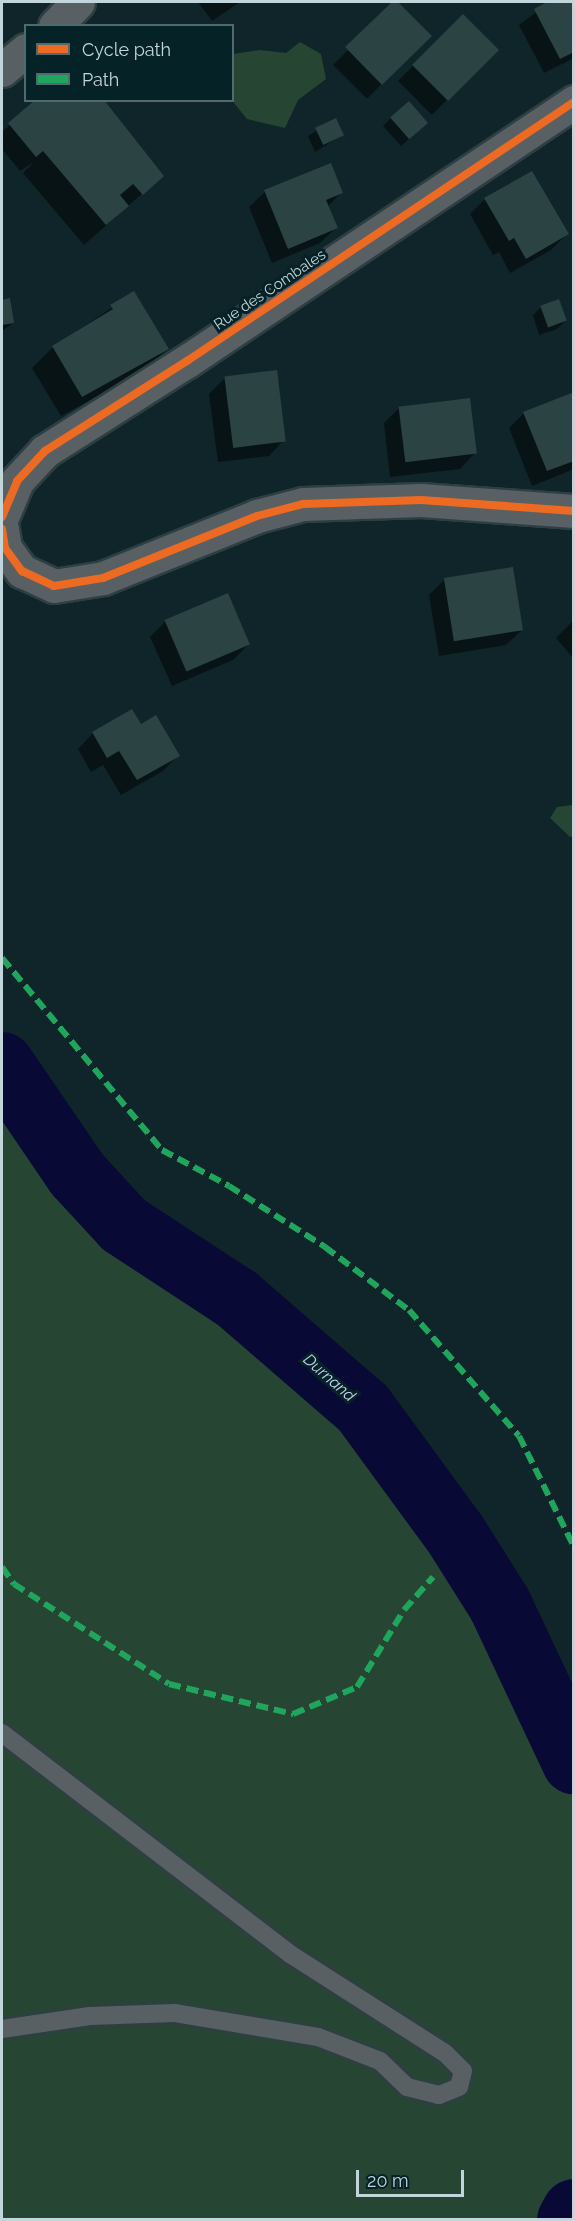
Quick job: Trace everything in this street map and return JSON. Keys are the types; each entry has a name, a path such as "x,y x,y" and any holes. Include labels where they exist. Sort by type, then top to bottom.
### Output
{"street":[{"path":"57,24 78,2"},
{"path":"2,70 24,53"},
{"name":"Rue des Combales","path":"2,518 17,481 45,451 188,361 573,102"},
{"path":"2,529 5,548 22,571 54,586 103,578 256,516 303,504 421,500 573,511"}],"lane":[{"path":"2,1733 290,1954 445,2054 463,2071 459,2087 440,2095 407,2087 380,2061 318,2037 174,2013 90,2016 2,2029"}],"green space":[{"path":"300,42 321,54 326,79 298,100 285,128 247,119 234,103 234,54 260,50 286,53"},
{"path":"573,805 573,836 570,837 550,818 557,807"},
{"path":"2,1079 126,1212 380,1399 573,1773 573,2219 2,2219"}],"building":[{"path":"392,2 398,2 432,36 382,85 345,47"},
{"path":"547,2 574,2 574,52 560,59 534,9"},
{"path":"463,14 499,50 448,101 412,65"},
{"path":"409,101 428,123 409,139 390,117"},
{"path":"33,102 106,102 164,176 143,195 133,184 120,195 129,206 106,225 43,151 36,157 8,123"},
{"path":"336,118 344,135 323,145 315,128"},
{"path":"331,163 343,193 326,200 338,228 288,249 264,190"},
{"path":"532,171 569,234 526,259 514,238 509,241 484,198"},
{"path":"134,291 169,349 82,397 52,346 113,309 110,305"},
{"path":"10,298 14,323 2,325 2,300"},
{"path":"559,299 567,321 548,327 540,306"},
{"path":"277,370 286,441 233,448 224,376"},
{"path":"574,392 574,461 547,471 523,412"},
{"path":"470,398 477,454 405,462 399,407"},
{"path":"513,567 523,630 454,641 444,578"},
{"path":"228,593 250,645 186,672 164,620"},
{"path":"132,709 141,724 156,715 180,756 137,780 119,751 107,758 92,732"}],"waterway":[{"name":"Durnand","path":"2,1064 77,1174 124,1225 237,1299 363,1408 456,1535 500,1605 574,1762"},
{"name":"Durnand","path":"569,2220 574,2211"}],"marked path":[{"path":"2,958 162,1150 229,1186 325,1247 409,1310 519,1436 574,1547"},
{"path":"2,1567 14,1584 169,1684 293,1714 357,1687 404,1610 433,1577"}],"cycle path":[{"path":"2,517 17,481 45,451 187,361 574,102"},
{"path":"2,529 5,548 22,571 54,586 103,578 257,516 303,504 421,500 574,511"}]}
